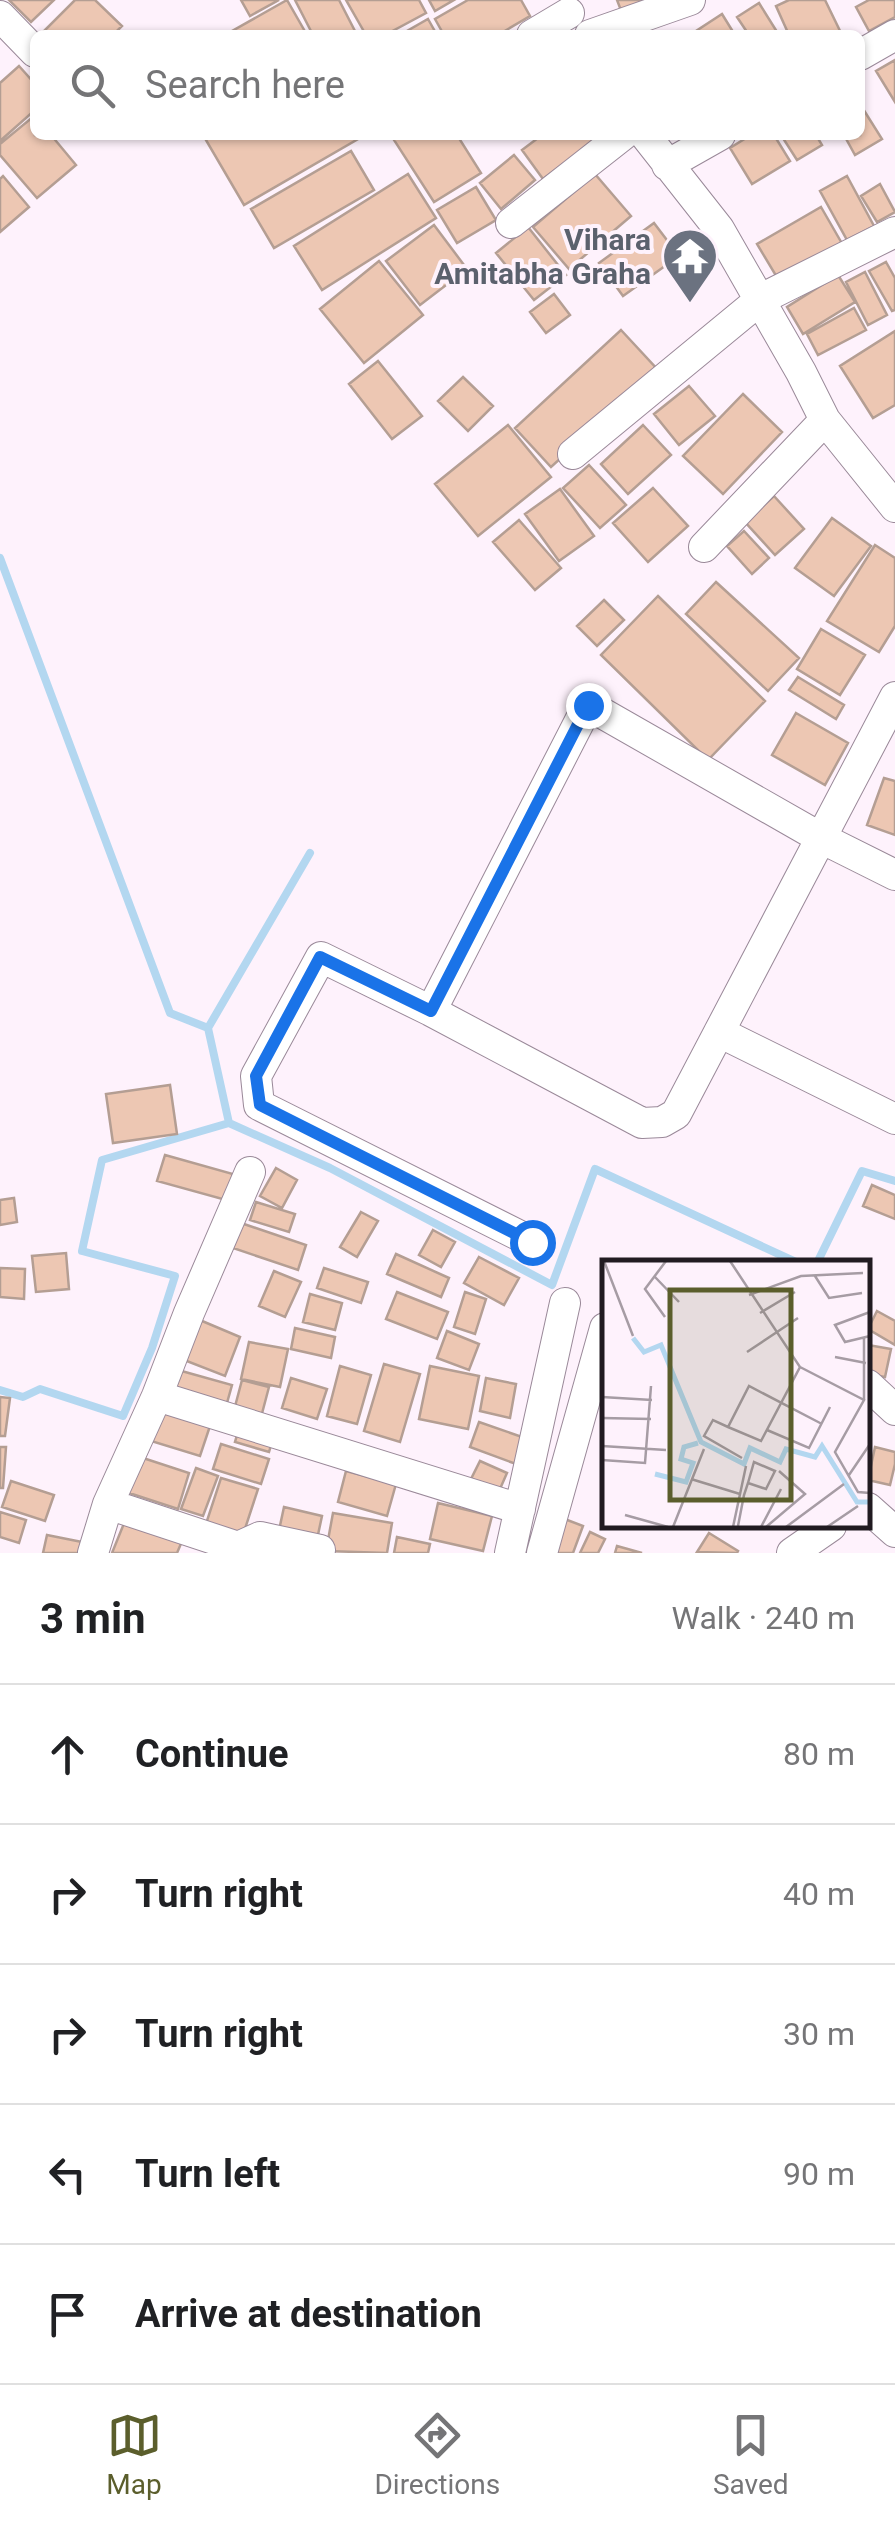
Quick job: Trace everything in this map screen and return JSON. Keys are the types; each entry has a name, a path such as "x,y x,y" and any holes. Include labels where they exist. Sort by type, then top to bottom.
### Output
{"street":[{"path":"548,30 690,0"},
{"path":"0,16 30,47"},
{"path":"865,52 895,36"},
{"path":"510,223 617,140"},
{"path":"649,140 720,228 826,420 895,507"},
{"path":"667,165 711,140"},
{"path":"573,454 761,299 895,232"},
{"path":"704,547 826,420"},
{"path":"532,1242 260,1105 256,1076 320,957 642,1123 662,1122 676,1114 895,697"},
{"path":"431,1011 588,705 821,838 895,874"},
{"path":"719,1032 895,1119"},
{"path":"93,1553 108,1504 250,1172"},
{"path":"510,1553 565,1302"},
{"path":"542,1553 591,1428 602,1349"},
{"path":"870,1387 895,1410"},
{"path":"157,1396 520,1510"},
{"path":"108,1504 238,1547 260,1537 320,1550"},
{"path":"870,1510 895,1532"},
{"path":"779,1553 793,1528"},
{"path":"792,1553 828,1528"}],"building":[{"path":"9,0 54,0 31,22"},
{"path":"75,0 95,0 122,26 118,30 45,30"},
{"path":"241,0 279,0 250,16"},
{"path":"287,0 304,30 234,30"},
{"path":"295,0 339,0 354,30 310,30"},
{"path":"346,0 419,0 426,13 394,30 363,30"},
{"path":"429,0 454,0 435,11"},
{"path":"468,0 521,0 530,16 506,30 441,30 435,19"},
{"path":"617,0 658,0 622,13"},
{"path":"789,0 825,0 840,30 787,30 776,6"},
{"path":"869,0 895,0 895,17 869,31 856,7"},
{"path":"759,3 776,30 746,30 737,17"},
{"path":"722,14 732,30 698,30"},
{"path":"428,19 434,30 409,30"},
{"path":"895,60 895,102 876,71"},
{"path":"19,66 30,78 30,114 0,141 0,83"},
{"path":"865,112 882,139 855,155 847,140 865,140"},
{"path":"30,119 30,140 55,140 76,165 37,198 0,155 0,144"},
{"path":"206,140 356,140 244,205"},
{"path":"394,140 460,140 481,173 434,202"},
{"path":"535,140 595,140 543,179 522,150"},
{"path":"743,140 777,140 790,161 752,184 730,148"},
{"path":"784,140 819,140 822,145 797,160"},
{"path":"351,151 374,190 274,248 251,209"},
{"path":"514,155 535,180 501,209 480,183"},
{"path":"408,174 436,218 322,290 294,246"},
{"path":"595,174 631,216 569,269 533,227"},
{"path":"3,176 29,207 0,232 0,179"},
{"path":"847,176 874,226 847,240 820,191"},
{"path":"880,184 895,212 877,222 861,196"},
{"path":"476,187 496,220 457,243 437,210"},
{"path":"821,207 844,247 781,284 757,244"},
{"path":"654,223 679,256 623,296 599,263"},
{"path":"434,225 467,269 420,305 386,261"},
{"path":"528,227 566,275 534,300 496,253"},
{"path":"379,261 423,315 364,363 320,309"},
{"path":"886,262 895,278 892,311 869,271"},
{"path":"865,272 887,315 868,325 846,282"},
{"path":"838,275 855,302 803,334 787,307"},
{"path":"554,294 570,315 546,333 530,312"},
{"path":"854,308 866,330 818,355 807,334"},
{"path":"621,330 658,370 551,467 515,428"},
{"path":"895,331 895,405 873,418 840,366"},
{"path":"378,361 422,416 392,439 349,384"},
{"path":"463,377 493,406 468,431 438,401"},
{"path":"689,386 715,416 679,445 654,414"},
{"path":"743,394 782,432 723,494 683,456"},
{"path":"508,425 551,477 478,536 435,484"},
{"path":"643,425 671,455 628,494 601,464"},
{"path":"589,465 626,505 600,528 563,488"},
{"path":"653,488 688,526 648,562 613,523"},
{"path":"560,489 594,536 559,561 525,514"},
{"path":"774,496 804,529 775,555 745,522"},
{"path":"832,518 871,546 834,596 795,568"},
{"path":"519,520 561,568 535,590 493,542"},
{"path":"744,531 769,558 752,574 727,546"},
{"path":"875,545 895,558 895,626 879,652 827,621"},
{"path":"716,582 799,658 768,691 686,614"},
{"path":"658,596 765,701 708,760 601,655"},
{"path":"604,600 624,620 597,646 577,626"},
{"path":"821,629 865,655 840,695 797,669"},
{"path":"798,677 844,705 836,719 789,690"},
{"path":"796,713 848,743 825,785 772,755"},
{"path":"884,778 895,781 895,835 867,825"},
{"path":"170,1085 177,1134 113,1143 106,1094"},
{"path":"165,1155 233,1174 226,1200 157,1181"},
{"path":"276,1168 297,1180 282,1208 260,1196"},
{"path":"872,1185 895,1195 895,1219 863,1206"},
{"path":"14,1198 17,1222 0,1225 0,1200"},
{"path":"256,1202 295,1214 289,1232 250,1220"},
{"path":"361,1212 378,1221 357,1257 340,1247"},
{"path":"241,1223 306,1245 298,1270 233,1248"},
{"path":"433,1230 455,1242 441,1267 419,1255"},
{"path":"66,1253 69,1289 36,1292 32,1256"},
{"path":"396,1254 449,1278 441,1297 387,1274"},
{"path":"479,1257 519,1278 504,1305 464,1283"},
{"path":"0,1268 25,1269 24,1299 0,1297"},
{"path":"324,1268 368,1282 361,1303 317,1288"},
{"path":"274,1271 301,1282 285,1317 259,1306"},
{"path":"397,1292 448,1312 437,1339 386,1319"},
{"path":"465,1292 486,1299 475,1334 454,1327"},
{"path":"310,1294 342,1303 335,1330 303,1322"},
{"path":"877,1311 895,1321 895,1345 870,1330"},
{"path":"195,1318 240,1337 225,1376 179,1358"},
{"path":"295,1328 335,1337 331,1358 291,1349"},
{"path":"447,1331 479,1344 469,1370 437,1358"},
{"path":"249,1342 288,1349 280,1387 241,1379"},
{"path":"870,1345 891,1349 885,1377 870,1374"},
{"path":"384,1364 420,1374 400,1442 364,1431"},
{"path":"340,1366 371,1375 357,1424 327,1416"},
{"path":"430,1366 479,1376 468,1429 419,1419"},
{"path":"178,1370 232,1385 225,1410 171,1395"},
{"path":"291,1378 327,1389 317,1419 282,1408"},
{"path":"486,1378 516,1384 510,1418 480,1411"},
{"path":"242,1380 269,1387 260,1421 233,1414"},
{"path":"0,1397 10,1398 5,1436 0,1436"},
{"path":"161,1411 210,1426 200,1456 151,1441"},
{"path":"479,1422 525,1438 516,1464 470,1447"},
{"path":"240,1425 274,1435 269,1452 235,1442"},
{"path":"221,1444 269,1459 261,1484 213,1469"},
{"path":"0,1447 6,1447 3,1488 0,1488"},
{"path":"875,1447 895,1452 890,1485 870,1480"},
{"path":"140,1457 189,1473 178,1509 129,1493"},
{"path":"480,1461 507,1473 496,1498 468,1485"},
{"path":"196,1468 218,1476 203,1516 181,1509"},
{"path":"346,1471 396,1484 387,1516 338,1502"},
{"path":"221,1478 258,1489 241,1541 204,1530"},
{"path":"11,1481 54,1495 45,1521 2,1507"},
{"path":"438,1503 492,1516 483,1551 430,1539"},
{"path":"284,1507 322,1516 316,1544 278,1535"},
{"path":"0,1512 26,1520 19,1543 0,1537"},
{"path":"333,1513 392,1523 387,1553 326,1551"},
{"path":"127,1516 183,1539 177,1553 112,1553"},
{"path":"562,1518 583,1526 573,1553 549,1553"},
{"path":"590,1532 605,1539 598,1553 580,1553"},
{"path":"709,1533 738,1551 737,1553 697,1552"},
{"path":"47,1535 82,1542 80,1553 43,1553"},
{"path":"397,1537 430,1544 428,1553 394,1553"},
{"path":"617,1546 642,1553 615,1553"}],"waterway":[{"path":"0,558 170,1013 208,1028 229,1123 330,1168 552,1285 595,1169 792,1260"},
{"path":"208,1028 310,853"},
{"path":"0,1390 23,1397 40,1389 123,1416 152,1348 175,1276 82,1251 102,1160 229,1123"},
{"path":"818,1260 862,1171 895,1181"}],"place":[{"name":"Vihara Amitabha Graha","path":"690,305"}],"route":[{"path":"532,1242 260,1105 256,1076 320,957 431,1011 588,705"}]}
